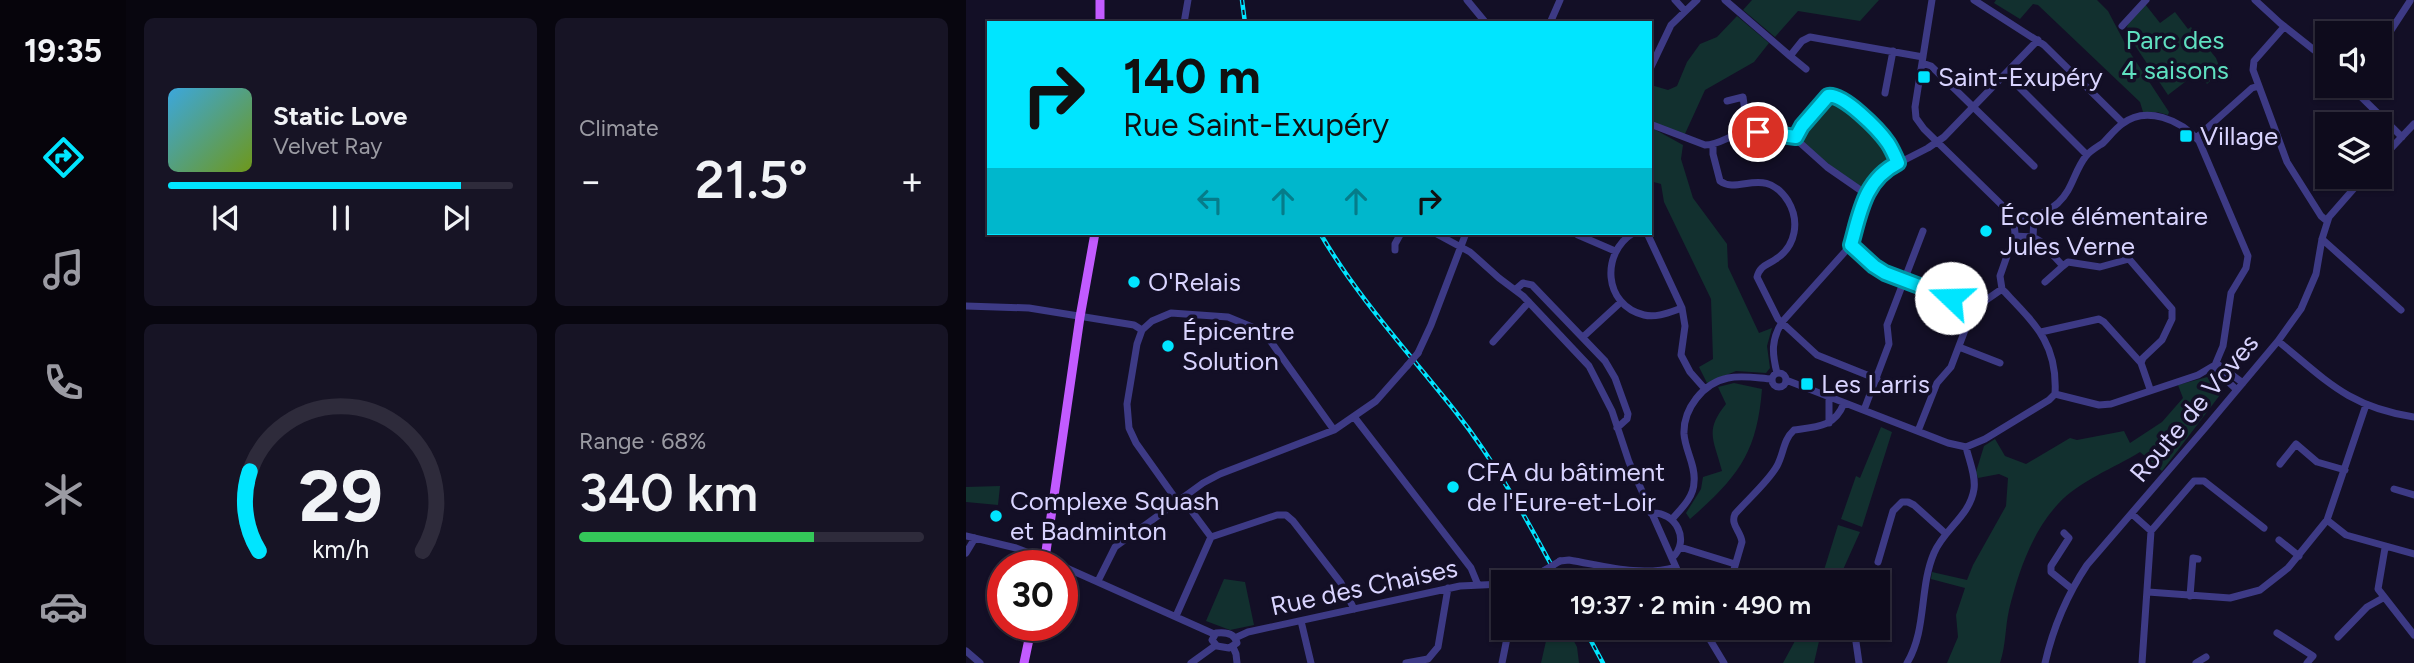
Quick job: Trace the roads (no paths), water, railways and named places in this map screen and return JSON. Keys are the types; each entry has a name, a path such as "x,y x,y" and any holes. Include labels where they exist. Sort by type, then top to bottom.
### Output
{"main road":[{"path":"1100,0 1100,21"},
{"path":"1047,550 1080,317 1095,235"},
{"path":"1024,663 1029,641"}],"street":[{"path":"1184,21 1188,0"},
{"path":"1467,0 1484,21"},
{"path":"1551,21 1560,0"},
{"path":"1675,0 1685,10"},
{"path":"1653,55 1671,25 1697,0"},
{"path":"1726,0 1806,69"},
{"path":"1932,0 1914,107 1916,118 2014,219 2014,236 2000,276 2002,289 2046,340 2055,394"},
{"path":"1974,0 2038,40 2123,123"},
{"path":"2122,26 2146,0"},
{"path":"2255,0 2315,51"},
{"path":"2392,30 2411,2"},
{"path":"2284,27 2252,65 2287,162 2321,216 2327,221"},
{"path":"1790,56 1802,41 1810,37 1893,51 1922,60 2035,166"},
{"path":"1672,519 1692,492 1695,482 1684,433 1690,408 1705,389 1727,378 1774,376 1784,374 1785,385 1774,385 1774,376 1773,346 1776,332 1851,245 1866,194 1889,168 1937,141 2038,40"},
{"path":"1885,93 1893,51"},
{"path":"2006,74 2087,155"},
{"path":"2196,138 2252,88 2259,86"},
{"path":"1796,137 1828,96 1834,94 1879,130 1898,163"},
{"path":"1727,101 1743,97 1748,132"},
{"path":"2362,98 2402,137"},
{"path":"2014,219 2034,217 2048,211 2060,201 2074,183 2087,155 2123,123 2143,115 2159,116 2196,138 2204,150 2248,256 2246,268 2231,293 2223,346 2215,365 2198,375 2110,404 2099,405 2055,394"},
{"path":"2392,147 2414,124"},
{"path":"1652,125 1696,144 1713,145 1748,132 1796,137 1813,156 1866,194"},
{"path":"1713,145 1713,154 1723,184 1732,186 1757,181 1768,184 1779,190 1793,209 1795,230 1792,241 1785,252 1763,266 1757,276 1778,319 1822,359 1877,379"},
{"name":"Route de Voves","path":"2045,663 2055,627 2072,589 2087,565 2278,341 2308,295 2316,274 2327,221 2337,205 2352,189"},
{"path":"2033,237 2034,217"},
{"path":"1864,410 1889,344 1887,325 1923,231"},
{"path":"1394,247 1400,235"},
{"path":"1439,235 1461,246 1516,290 1589,366 1612,411 1629,462 1677,570"},
{"path":"1098,581 1115,547 1220,474 1334,430 1376,401 1418,353 1465,235"},
{"path":"1578,235 1615,251"},
{"path":"1630,235 1623,240 1611,261 1610,279 1621,302 1634,311 1649,316 1659,316 1682,308"},
{"path":"1648,235 1682,308 1685,326 1681,355 1690,372 1705,389"},
{"path":"2014,236 2033,237 2040,241 2063,266"},
{"path":"2322,240 2400,310"},
{"path":"1851,245 1878,269 1973,309"},
{"path":"2045,282 2068,262 2100,267 2129,259 2172,309 2172,319 2162,340 2141,363"},
{"path":"1516,290 1522,283 1529,282 1605,361 1615,378 1627,410 1627,419 1618,428"},
{"path":"1919,431 1937,383 1951,367 1973,309 2002,289"},
{"path":"1493,342 1529,302"},
{"path":"1583,337 1621,302"},
{"path":"966,306 1029,309 1134,325 1142,330"},
{"path":"1211,537 1136,443 1129,428 1127,404 1136,344 1142,330 1152,321 1171,313 1228,317 1258,329 1269,339 1334,430"},
{"path":"2041,332 2099,319 2141,363 2150,389"},
{"path":"2278,341 2330,386 2366,405 2414,417"},
{"path":"1959,347 2000,363"},
{"path":"2215,365 2243,383"},
{"path":"2215,365 2237,390"},
{"path":"1786,380 1948,443 1966,447 2055,394"},
{"path":"1829,397 1829,424"},
{"path":"1733,570 1742,541 1734,524 1735,514 1777,466 1790,433 1829,424 1840,413 1844,403"},
{"path":"2148,592 2230,598 2260,590 2288,568 2327,520 2366,405"},
{"path":"1354,418 1471,568 1478,585"},
{"path":"2280,464 2296,444 2317,462 2345,470"},
{"path":"1907,663 1917,639 1924,589 1932,557 1945,533 1964,514 1974,488 1966,447"},
{"path":"2141,663 2151,531 2194,481 2204,481 2264,528"},
{"path":"2393,489 2414,495"},
{"path":"1878,562 1893,511 1902,502 1914,505 1945,533"},
{"path":"1651,513 1672,519 1681,534 1680,547 1672,558"},
{"path":"2132,514 2151,531"},
{"path":"1176,616 1211,537 1277,515 1286,515 1293,521 1341,583 1354,609"},
{"path":"2327,520 2346,535 2414,554"},
{"path":"2064,533 2069,538 2051,566 2051,572 2072,589"},
{"path":"966,536 1020,550"},
{"path":"966,553 975,538"},
{"path":"2279,540 2299,556"},
{"path":"1680,547 1735,564"},
{"path":"2385,548 2378,589 2414,635"},
{"path":"2190,596 2193,558 2198,559"},
{"path":"1545,570 1560,561 1569,560 1627,570"},
{"path":"1666,570 1676,567"},
{"path":"1078,573 1214,634 1229,634 1237,643 1233,647"},
{"name":"Rue des Chaises","path":"1235,638 1248,632 1448,588 1491,584"},
{"path":"1406,663 1428,659 1438,647 1448,588"},
{"path":"2338,636 2367,607 2383,598"},
{"path":"1301,621 1311,663"},
{"path":"2277,633 2313,656 2307,663"},
{"path":"1214,634 1212,640 1216,645"},
{"path":"1502,663 1507,640"},
{"path":"1710,640 1724,663"},
{"path":"1856,640 1859,663"},
{"path":"1191,663 1216,645 1233,647"},
{"path":"1233,647 1237,663"},
{"path":"967,655 981,663"},
{"path":"2196,663 2206,657"}],"railway":[{"path":"1242,0 1245,21"},
{"path":"1321,235 1367,302 1485,452 1554,570"},
{"path":"1591,640 1603,663"}],"place":[{"name":"Saint-Exupéry","path":"1924,77"},
{"name":"Village","path":"2186,136"},
{"name":"École élémentaire Jules Verne","path":"1986,231"},
{"name":"O'Relais","path":"1134,282"},
{"name":"Épicentre Solution","path":"1168,346"},
{"name":"Les Larris","path":"1807,384"},
{"name":"CFA du bâtiment de l'Eure-et-Loir","path":"1453,487"},
{"name":"Complexe Squash et Badminton","path":"996,516"}],"park label":[{"name":"Parc des 4 saisons","path":"2175,55"}]}
